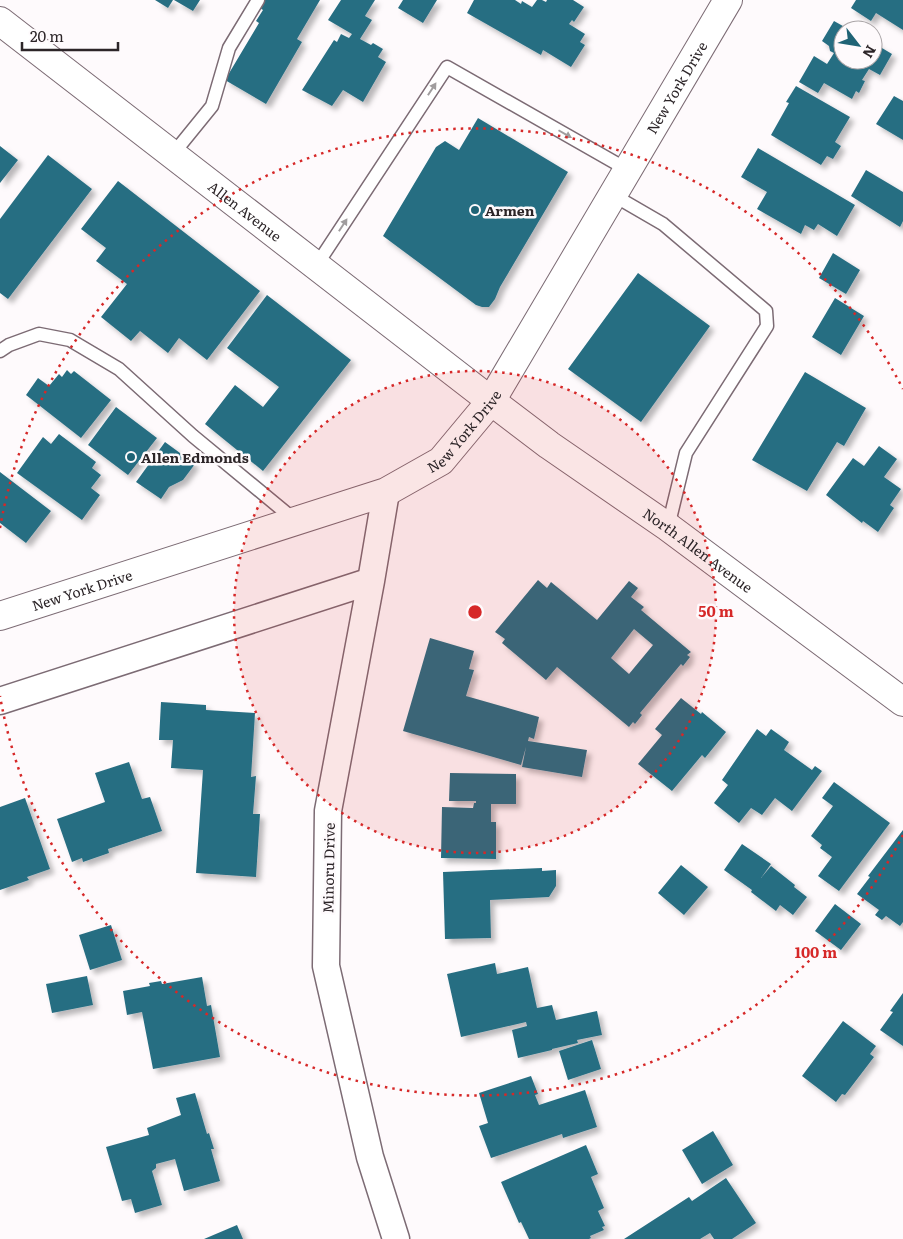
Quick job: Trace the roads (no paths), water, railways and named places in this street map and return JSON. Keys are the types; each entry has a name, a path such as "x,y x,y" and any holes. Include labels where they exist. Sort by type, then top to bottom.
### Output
{"street":[{"name":"New York Drive","path":"0,616 386,492 441,461 491,401 728,0"},
{"name":"Allen Avenue","path":"0,20 491,401"},
{"name":"North Allen Avenue","path":"491,401 549,445 668,527 903,702"},
{"name":"Minoru Drive","path":"386,492 372,581 328,811 326,966 370,1157 396,1239"},
{"path":"0,701 372,581"}],"lane":[{"path":"173,154 212,106 229,48 258,0"},
{"path":"316,266 448,67 628,170"},
{"path":"613,195 663,224 766,311 767,326 686,453 668,527"},
{"path":"0,351 8,345 39,334 70,340 119,369 193,436 296,521"}],"place":[{"name":"Armen","path":"475,210"},
{"name":"Allen Edmonds","path":"131,457"}]}
